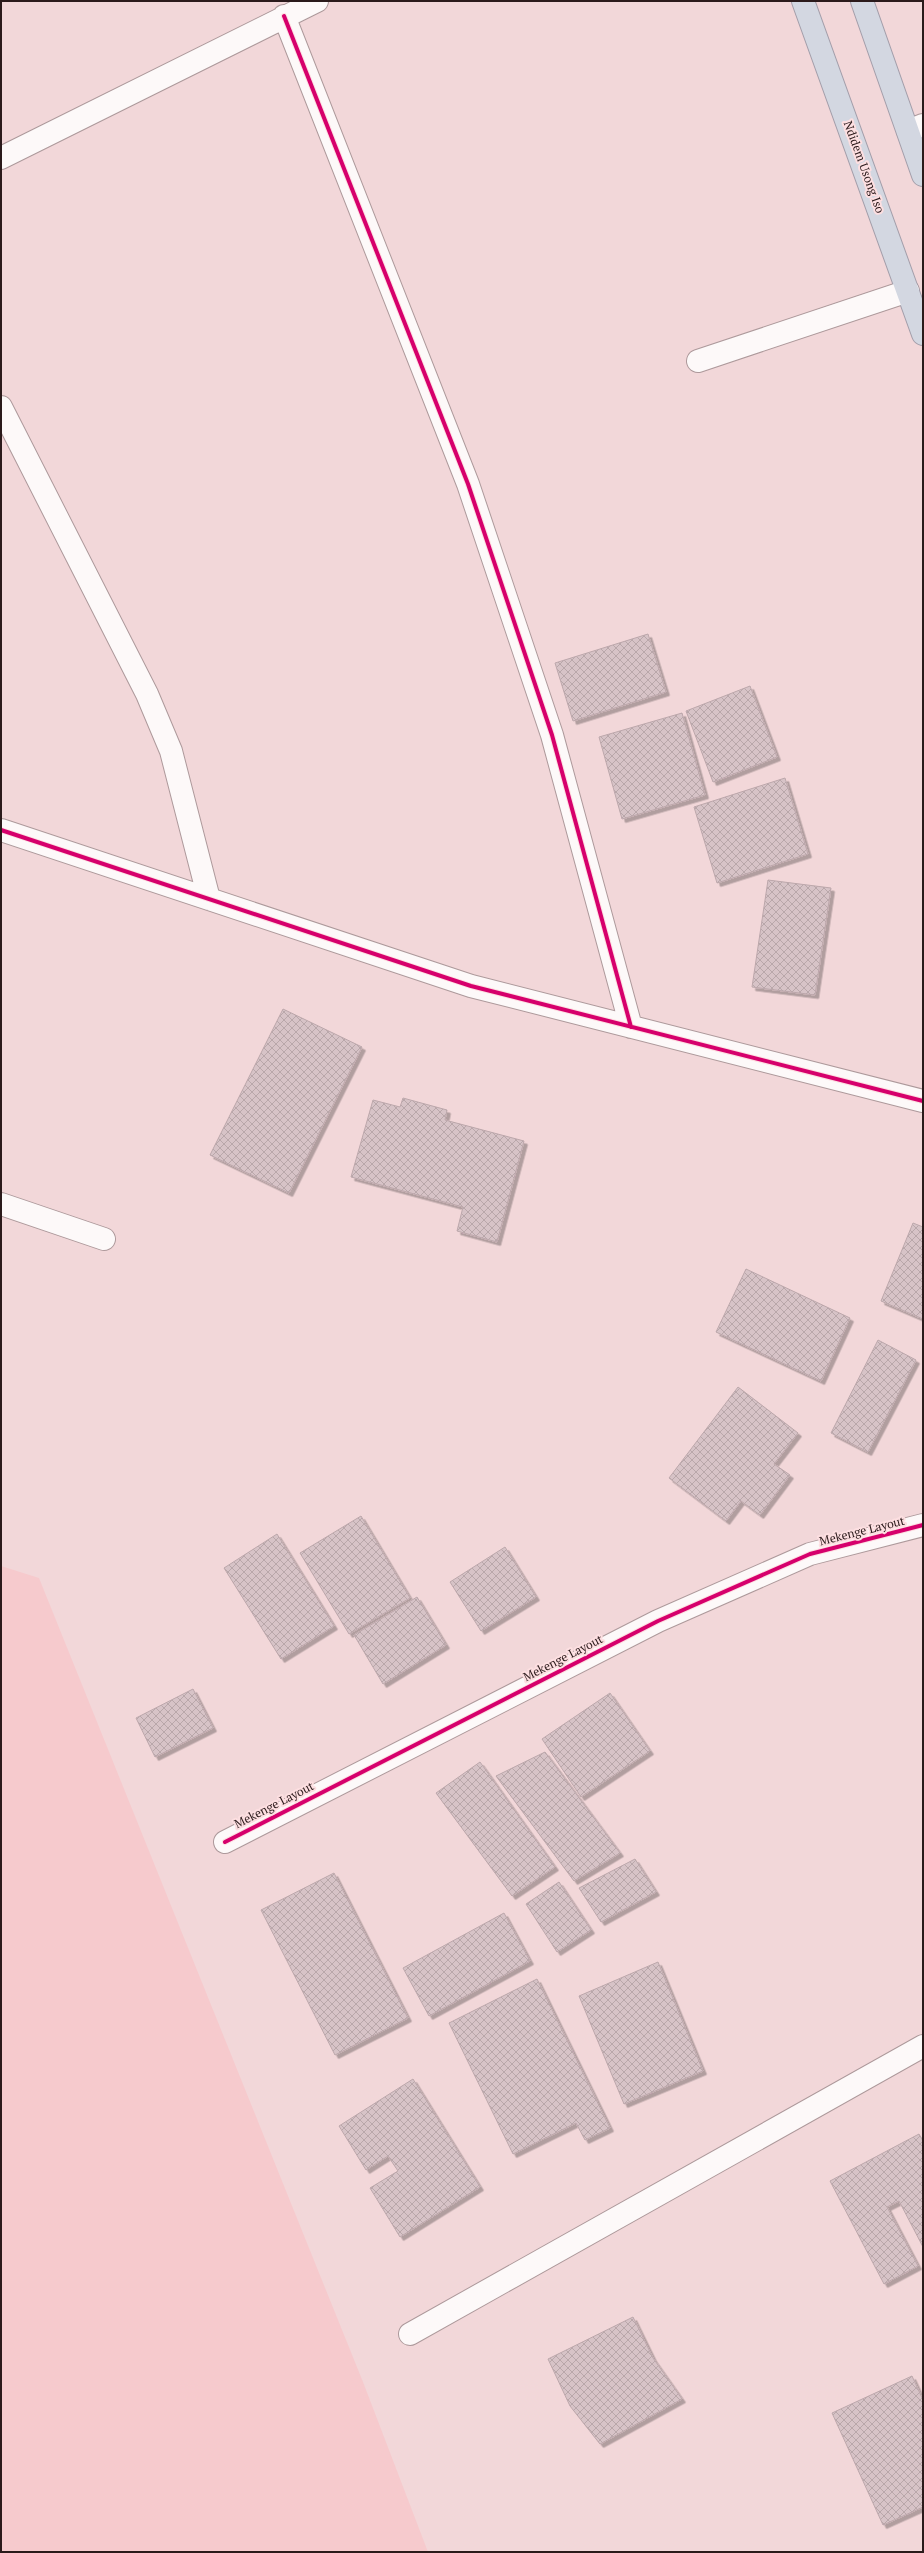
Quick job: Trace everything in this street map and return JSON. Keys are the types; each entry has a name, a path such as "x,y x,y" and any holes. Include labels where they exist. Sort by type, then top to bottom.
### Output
{"highway":[{"name":"Ndidem Usong Iso","path":"803,1 923,334"},
{"path":"862,1 915,128 923,175"}],"street":[{"path":"1,158 284,16 317,1"},
{"path":"284,16 468,484 552,735 631,1027"},
{"path":"698,361 908,291"},
{"path":"1,406 153,709 171,751 209,899"},
{"path":"1,830 471,986 923,1101"},
{"path":"1,1204 104,1239"},
{"name":"Mekenge Layout","path":"225,1842 658,1621 810,1554 923,1525"},
{"path":"410,2334 923,2046"}],"shaded area":[{"path":"1,1566 39,1578 363,2382 428,2552 1,2552"}],"building":[{"path":"648,634 666,692 573,721 555,663"},
{"path":"750,686 777,757 713,782 686,711"},
{"path":"682,713 705,795 622,819 599,737"},
{"path":"785,778 808,854 717,883 694,807"},
{"path":"768,880 831,888 815,995 752,987"},
{"path":"283,1009 362,1047 289,1193 210,1155"},
{"path":"403,1098 447,1110 445,1120 524,1141 497,1242 457,1231 463,1207 351,1177 373,1100 400,1107"},
{"path":"913,1223 923,1227 923,1319 881,1301"},
{"path":"746,1269 850,1318 821,1381 716,1332"},
{"path":"878,1340 916,1360 868,1452 831,1433"},
{"path":"738,1387 798,1433 774,1464 790,1475 760,1515 741,1501 726,1521 669,1478"},
{"path":"361,1516 410,1598 349,1634 300,1553"},
{"path":"277,1534 334,1626 281,1659 224,1568"},
{"path":"505,1547 536,1597 481,1631 450,1582"},
{"path":"417,1597 446,1645 383,1684 354,1635"},
{"path":"193,1689 213,1728 155,1757 136,1718"},
{"path":"610,1693 650,1751 581,1797 542,1739"},
{"path":"545,1752 620,1853 574,1881 496,1776"},
{"path":"480,1762 555,1867 512,1896 436,1793"},
{"path":"635,1859 656,1892 601,1922 579,1888"},
{"path":"334,1873 408,2018 335,2055 261,1910"},
{"path":"559,1882 591,1930 557,1952 526,1904"},
{"path":"504,1913 530,1961 429,2016 403,1968"},
{"path":"658,1962 703,2071 624,2104 579,1996"},
{"path":"537,1979 610,2128 585,2140 576,2123 513,2154 449,2023"},
{"path":"413,2079 480,2187 400,2237 370,2188 398,2171 388,2156 366,2170 339,2126"},
{"path":"919,2134 923,2141 923,2247 899,2201 887,2207 918,2266 884,2284 830,2181"},
{"path":"633,2317 653,2358 682,2399 600,2444 570,2406 548,2359"},
{"path":"912,2376 923,2400 923,2507 883,2525 832,2413"}],"cycle path":[{"path":"284,16 468,484 552,735 631,1027"},
{"path":"1,830 471,986 923,1101"},
{"path":"225,1842 658,1621 810,1554 923,1525"}]}
